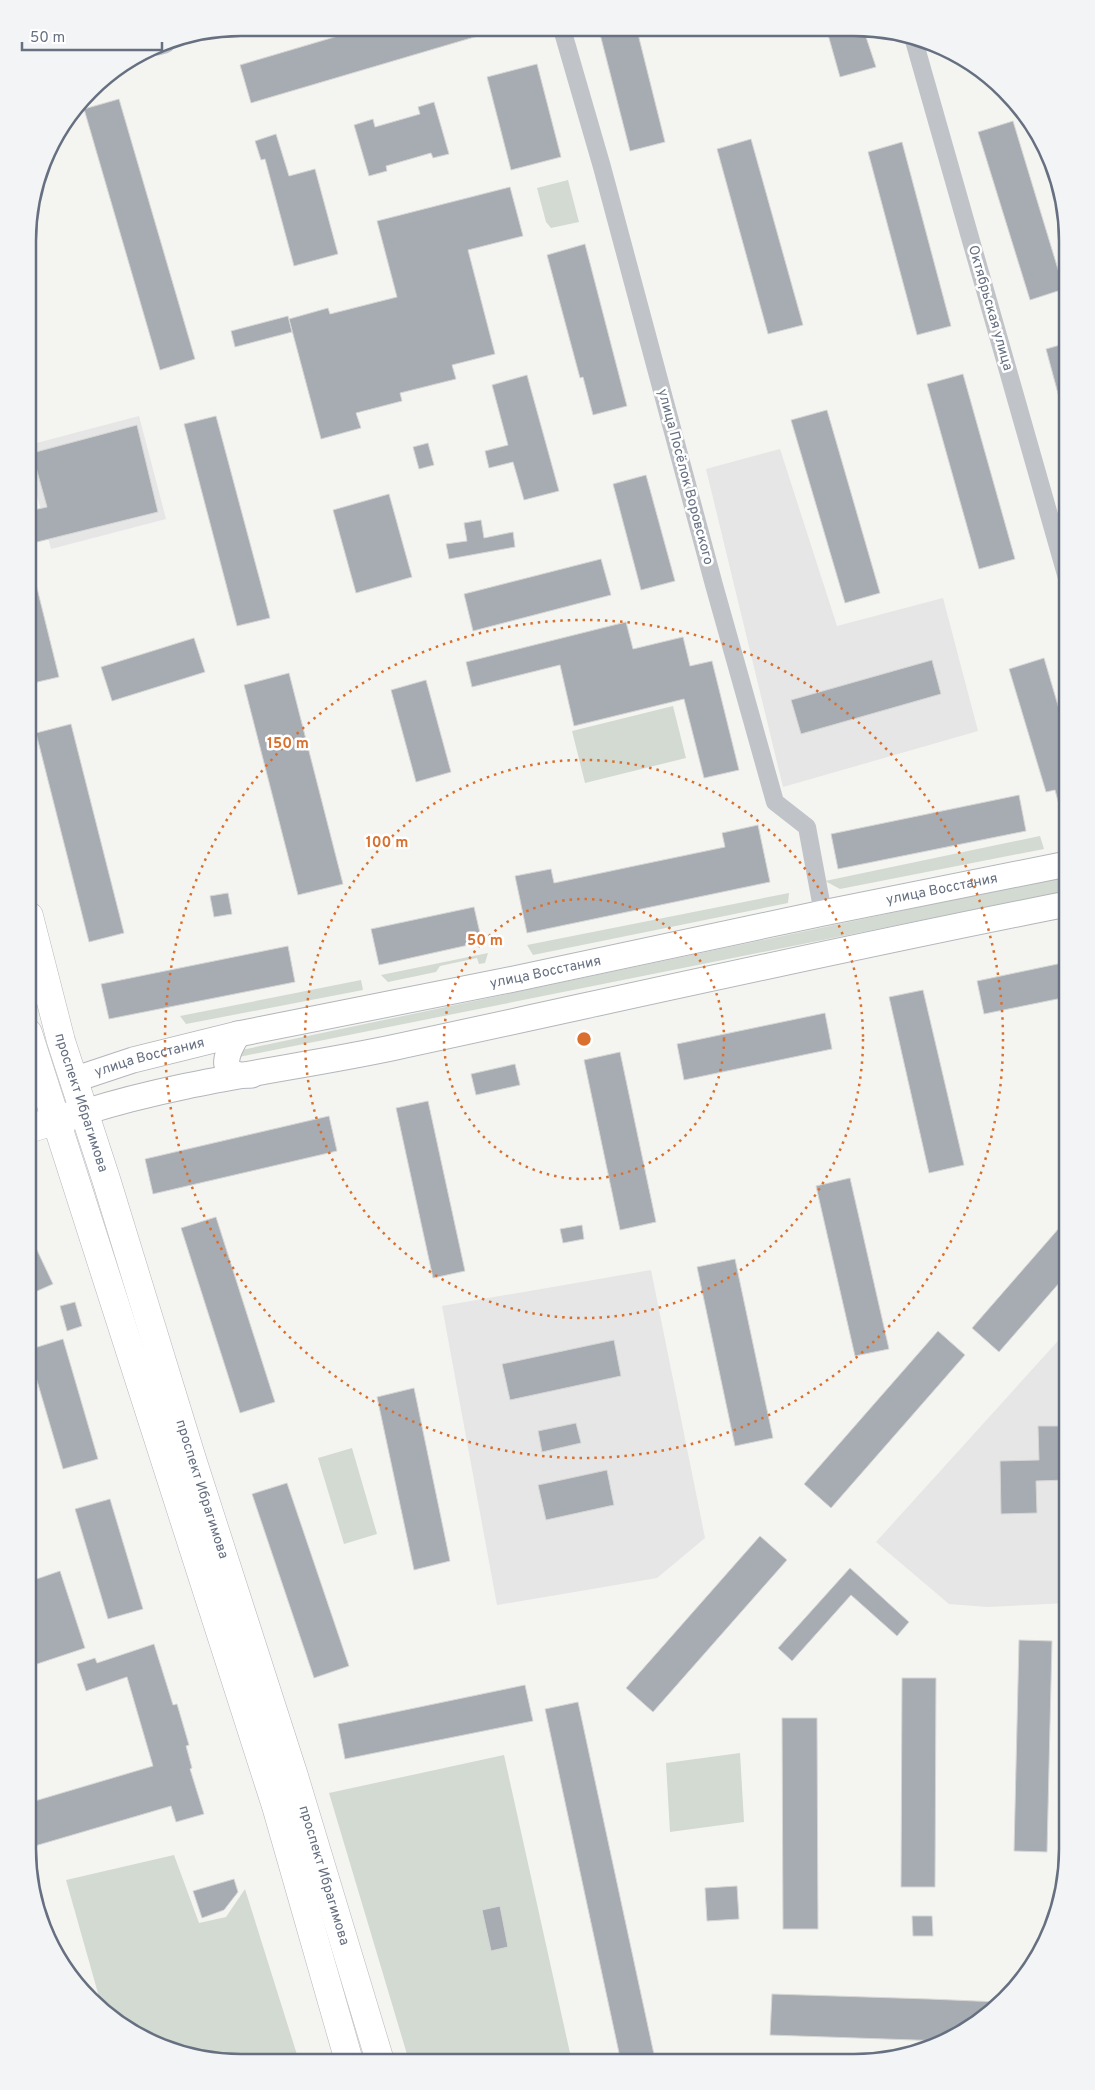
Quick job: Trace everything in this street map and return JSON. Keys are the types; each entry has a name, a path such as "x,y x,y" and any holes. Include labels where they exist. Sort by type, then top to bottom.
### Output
{"main road":[{"name":"улица Восстания","path":"37,1092 133,1060 238,1034 514,979 823,913 1059,866"},
{"path":"36,1127 120,1101 356,1056 939,929 1059,906"},
{"name":"проспект Ибрагимова","path":"36,946 73,1080 85,1112 192,1460 294,1776 378,2054"},
{"path":"238,1034 226,1054 226,1062 232,1073 238,1076 252,1075"},
{"name":"проспект Ибрагимова","path":"37,1092 56,1121 276,1806 347,2054"}],"street":[{"name":"улица Посёлок Воровского","path":"564,36 602,167 714,585 775,802 807,827 823,913"},
{"name":"Октябрьская улица","path":"915,46 1059,550"}],"shaded area":[{"path":"568,180 579,222 551,228 546,222 537,188"},
{"path":"139,416 166,519 51,549 36,492 36,443"},
{"path":"780,449 837,626 943,598 978,731 783,787 706,469"},
{"path":"673,706 686,758 585,783 572,731"},
{"path":"1040,836 1044,849 840,889 825,881"},
{"path":"1059,878 1059,893 234,1058 232,1052"},
{"path":"789,893 788,903 533,955 527,945"},
{"path":"488,953 485,963 479,964 477,958 440,966 436,972 388,982 381,975"},
{"path":"361,980 363,990 186,1024 180,1016"},
{"path":"651,1270 705,1538 657,1578 497,1605 442,1306"},
{"path":"1059,1340 1059,1603 988,1607 949,1604 876,1542"},
{"path":"352,1448 377,1534 344,1544 318,1458"},
{"path":"740,1753 744,1822 670,1832 666,1763"},
{"path":"504,1755 570,2054 407,2054 329,1793"},
{"path":"174,1855 199,1923 226,1917 245,1889 297,2054 241,2054 214,2052 188,2047 150,2033 116,2011 99,1997 66,1880"}],"building":[{"path":"338,36 478,36 251,103 240,65"},
{"path":"601,36 638,36 665,142 630,151"},
{"path":"828,36 866,37 876,67 840,77"},
{"path":"537,64 561,157 511,170 487,77"},
{"path":"119,99 195,359 160,370 85,109"},
{"path":"434,102 449,154 433,158 431,153 386,166 387,171 369,176 354,125 373,119 375,127 420,114 418,107"},
{"path":"1013,121 1059,273 1059,291 1030,300 978,132"},
{"path":"276,134 289,176 315,169 338,254 294,266 265,159 261,160 255,141"},
{"path":"751,139 803,325 768,334 717,149"},
{"path":"902,142 951,326 917,335 868,152"},
{"path":"510,187 523,236 468,250 495,354 452,365 456,379 400,393 402,401 356,413 361,428 321,439 289,319 328,308 330,314 397,297 377,221"},
{"path":"585,244 627,406 593,415 583,377 580,378 547,255"},
{"path":"288,316 292,332 235,347 231,331"},
{"path":"1059,345 1059,397 1046,349"},
{"path":"963,374 1015,559 979,569 927,384"},
{"path":"527,375 559,491 524,500 513,462 489,468 485,451 508,445 492,385"},
{"path":"827,410 880,593 845,603 791,420"},
{"path":"216,416 270,618 237,626 184,424"},
{"path":"137,425 158,512 36,542 36,509 47,507 36,467 36,452"},
{"path":"428,443 434,465 419,469 413,447"},
{"path":"646,475 675,581 641,590 613,484"},
{"path":"389,494 412,577 356,593 333,510"},
{"path":"481,520 484,538 513,532 515,547 449,559 446,544 467,541 464,523"},
{"path":"601,559 611,595 473,631 464,594"},
{"path":"36,584 59,677 36,682"},
{"path":"626,622 633,649 683,637 690,666 712,661 739,770 704,778 684,699 574,726 560,665 472,687 466,662"},
{"path":"194,638 205,672 112,701 101,667"},
{"path":"1044,658 1059,709 1059,804 1055,790 1046,792 1009,669"},
{"path":"932,660 941,694 801,734 791,700"},
{"path":"289,673 343,884 298,895 244,685"},
{"path":"426,680 451,772 416,782 391,690"},
{"path":"71,724 124,933 89,942 36,733"},
{"path":"1019,795 1026,831 838,869 831,834"},
{"path":"758,825 770,882 527,933 515,876 551,869 554,883 725,847 722,833"},
{"path":"228,893 232,914 214,917 210,896"},
{"path":"474,907 482,942 379,965 371,929"},
{"path":"288,946 295,982 109,1019 101,984"},
{"path":"1059,964 1059,999 984,1014 977,981"},
{"path":"923,990 964,1165 929,1173 889,997"},
{"path":"825,1013 832,1049 684,1080 677,1044"},
{"path":"620,1052 656,1222 620,1230 584,1060"},
{"path":"515,1064 520,1085 476,1095 471,1074"},
{"path":"428,1101 465,1271 433,1278 396,1108"},
{"path":"329,1116 337,1151 153,1194 145,1159"},
{"path":"850,1178 889,1349 855,1356 816,1186"},
{"path":"216,1217 275,1402 240,1413 181,1228"},
{"path":"582,1225 584,1239 563,1243 560,1229"},
{"path":"1059,1228 1059,1283 999,1352 972,1328"},
{"path":"36,1248 53,1284 36,1291"},
{"path":"735,1259 773,1438 735,1446 697,1267"},
{"path":"75,1302 82,1326 67,1331 60,1306"},
{"path":"938,1331 965,1355 831,1508 804,1484"},
{"path":"63,1339 98,1459 63,1469 36,1377 36,1347"},
{"path":"614,1340 621,1376 510,1400 502,1364"},
{"path":"414,1388 450,1561 414,1570 377,1397"},
{"path":"576,1423 581,1443 542,1452 538,1431"},
{"path":"1038,1426 1059,1426 1059,1480 1036,1481 1037,1513 1001,1514 1000,1461 1039,1460"},
{"path":"607,1470 614,1505 546,1520 538,1485"},
{"path":"287,1483 349,1666 314,1678 252,1494"},
{"path":"110,1499 143,1609 108,1619 75,1509"},
{"path":"760,1536 787,1560 653,1712 626,1688"},
{"path":"850,1568 909,1622 897,1636 851,1595 792,1661 778,1648"},
{"path":"60,1571 85,1648 36,1664 36,1579"},
{"path":"1019,1640 1052,1641 1047,1852 1014,1851"},
{"path":"154,1644 173,1705 177,1704 189,1745 186,1746 192,1768 190,1769 204,1814 176,1822 171,1806 36,1846 36,1801 153,1766 127,1677 86,1691 77,1664 95,1658 97,1663"},
{"path":"902,1678 936,1678 935,1887 901,1887"},
{"path":"525,1685 533,1721 345,1759 338,1724"},
{"path":"578,1702 654,2054 619,2054 545,1709"},
{"path":"782,1718 817,1718 818,1929 783,1929"},
{"path":"234,1879 238,1892 224,1910 202,1918 193,1891"},
{"path":"737,1886 739,1919 707,1921 705,1888"},
{"path":"500,1906 508,1947 491,1951 482,1910"},
{"path":"912,1916 932,1916 933,1936 913,1936"},
{"path":"772,1994 991,2002 968,2019 945,2033 927,2040 770,2035"}]}
